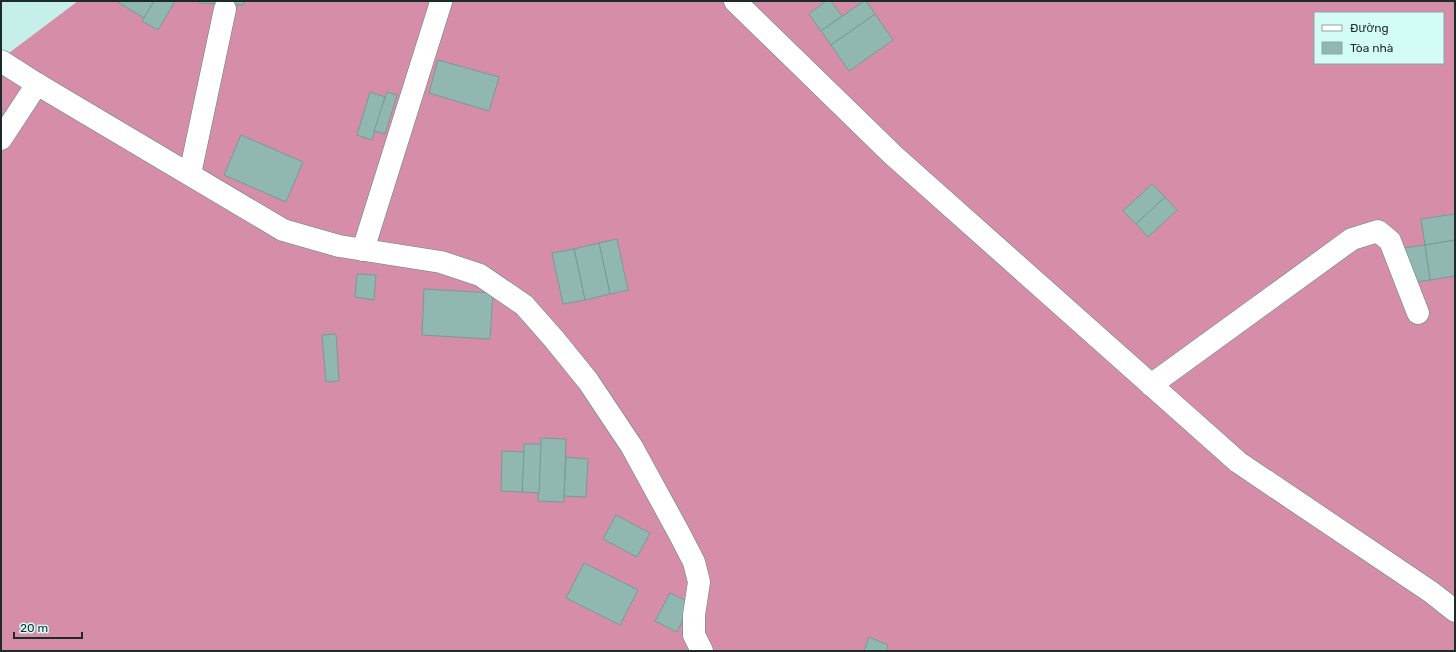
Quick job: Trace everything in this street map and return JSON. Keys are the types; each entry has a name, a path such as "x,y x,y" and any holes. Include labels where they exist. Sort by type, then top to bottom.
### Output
{"street":[{"path":"735,1 893,155 1238,462 1431,592 1455,611"},
{"path":"363,250 441,2"},
{"path":"190,174 225,9"},
{"path":"1,61 37,84 283,230 339,246 441,262 480,275 524,305 588,381 632,447 694,562 699,582 694,615 694,635 702,651"},
{"path":"1,139 37,84"},
{"path":"1151,385 1352,239 1378,231 1390,241 1418,313"}],"shaded area":[{"path":"78,1 1455,1 1455,651 1,651 1,59"}],"building":[{"path":"116,1 154,1 144,18"},
{"path":"154,1 175,1 158,30 142,21"},
{"path":"199,1 244,1 243,5 199,3"},
{"path":"826,1 831,1 842,16 821,31 809,14"},
{"path":"866,1 875,14 831,45 821,31"},
{"path":"875,14 893,40 849,71 831,45"},
{"path":"438,60 499,77 489,111 429,93"},
{"path":"370,92 385,97 372,140 357,135"},
{"path":"387,92 397,95 385,134 374,131"},
{"path":"241,135 303,162 286,202 224,175"},
{"path":"1152,184 1165,197 1136,224 1123,211"},
{"path":"1165,197 1177,210 1148,237 1136,224"},
{"path":"1455,214 1455,240 1425,245 1421,219"},
{"path":"617,239 628,290 610,294 599,243"},
{"path":"1455,240 1455,276 1430,280 1425,245"},
{"path":"599,243 610,294 585,300 574,249"},
{"path":"1425,245 1430,280 1408,283 1403,248"},
{"path":"574,249 585,300 563,304 552,253"},
{"path":"357,274 376,275 374,300 355,297"},
{"path":"424,289 493,293 490,339 422,335"},
{"path":"336,334 339,381 326,382 322,335"},
{"path":"541,438 566,439 564,502 538,501"},
{"path":"524,444 541,444 539,493 522,492"},
{"path":"502,451 524,452 522,492 501,491"},
{"path":"566,457 588,459 586,497 564,496"},
{"path":"616,515 650,533 637,557 603,539"},
{"path":"584,563 638,590 620,625 566,598"},
{"path":"670,593 691,603 677,632 655,621"},
{"path":"869,637 888,645 886,651 864,651"}]}
